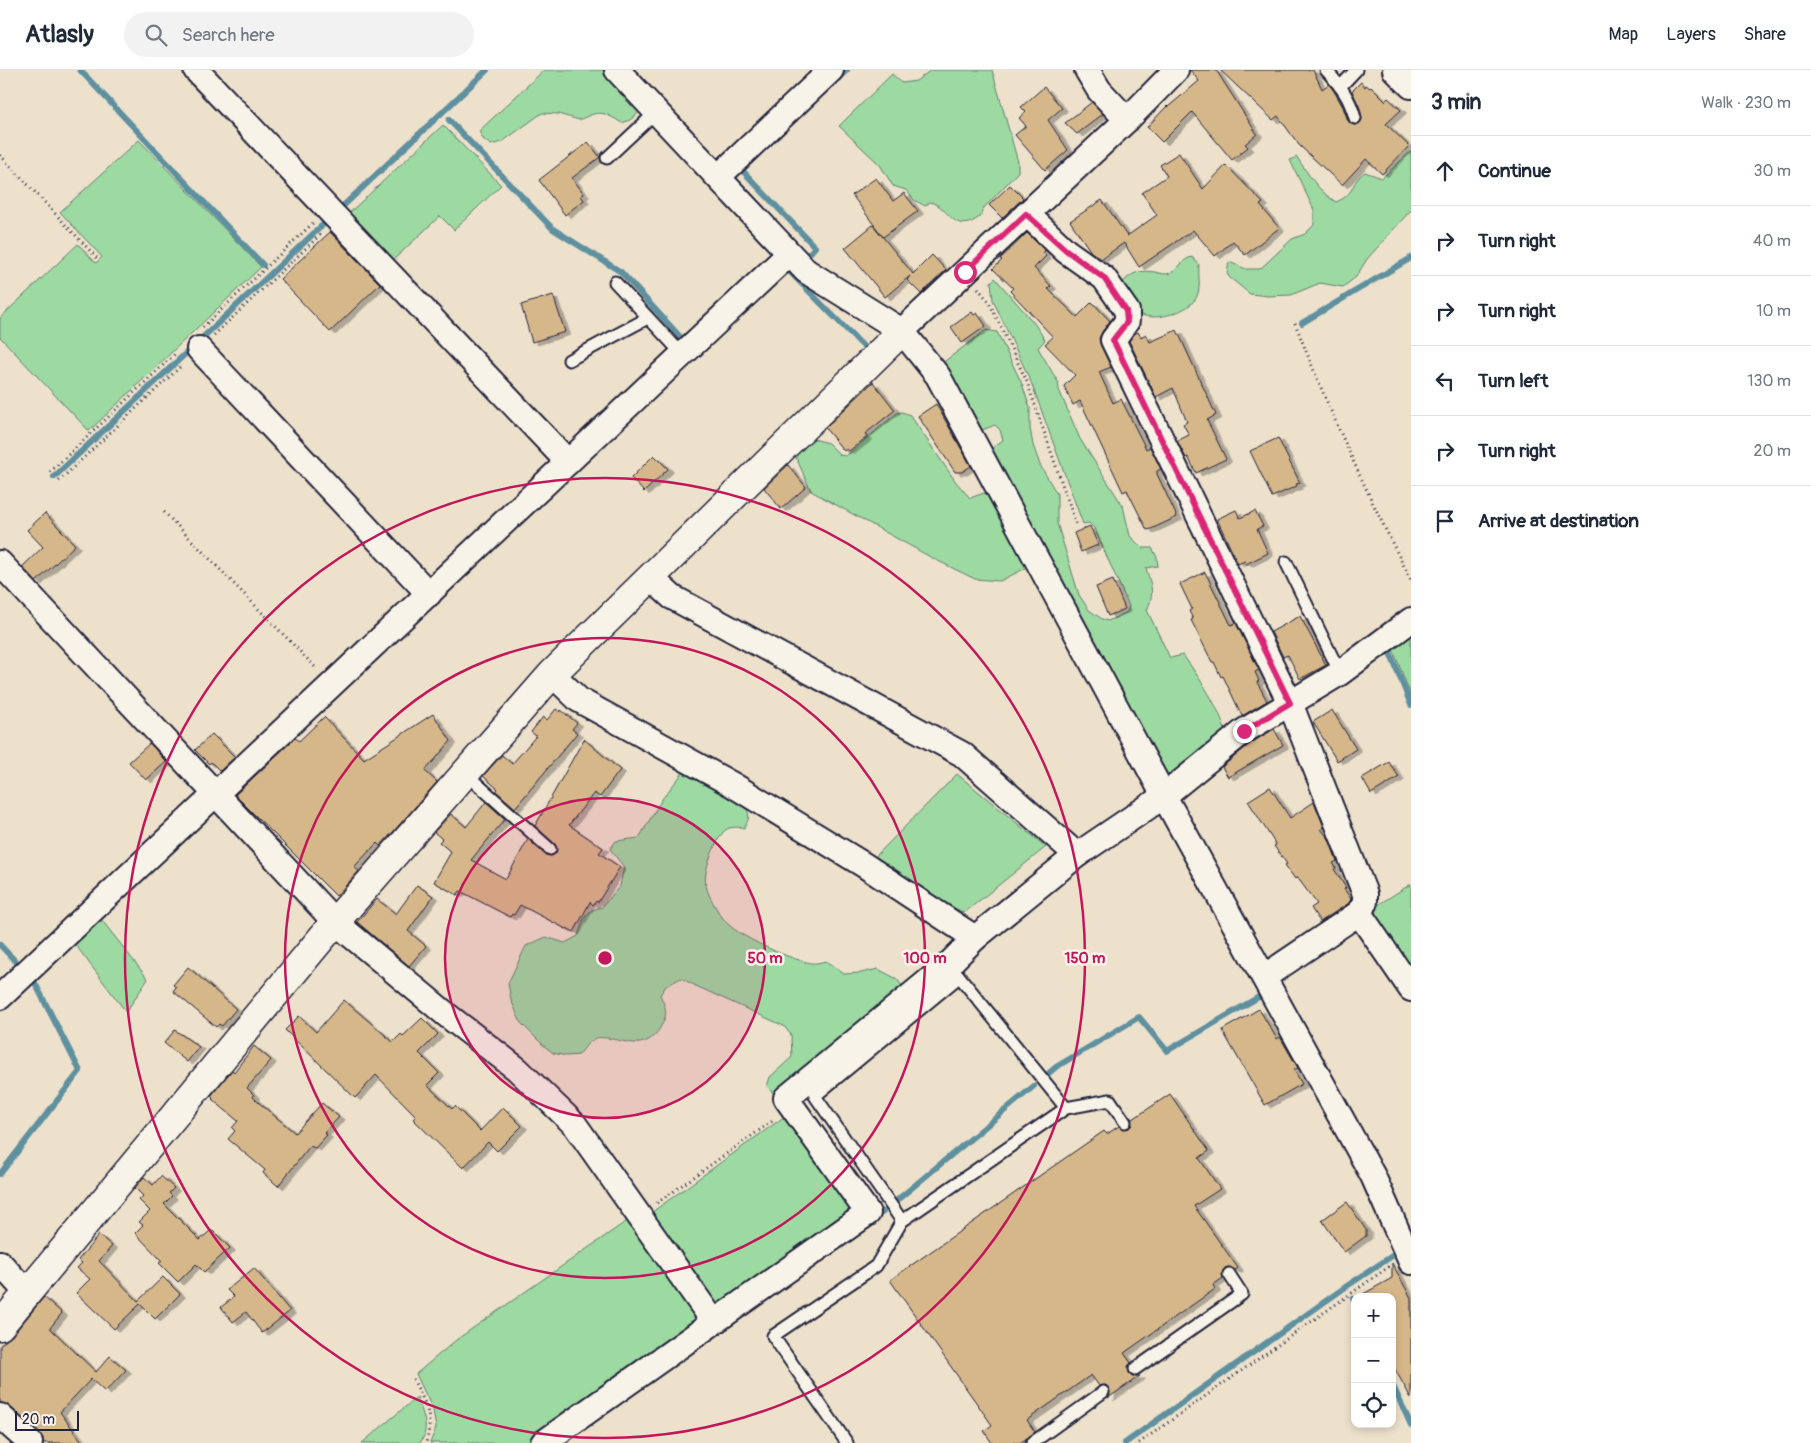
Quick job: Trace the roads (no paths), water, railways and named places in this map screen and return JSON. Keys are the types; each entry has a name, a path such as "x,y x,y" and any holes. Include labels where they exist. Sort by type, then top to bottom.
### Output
{"street":[{"path":"196,70 568,462"},
{"path":"617,70 806,271 902,331 938,376 1164,796 1373,1176 1410,1258"},
{"path":"718,177 831,70"},
{"path":"1087,70 1099,90 1127,120"},
{"path":"0,1326 335,922 552,674 902,331 1127,120 1176,70"},
{"path":"1395,70 1411,86"},
{"path":"1026,214 1066,250 1104,278 1126,311 1127,322 1113,340 1290,703 1365,894 1365,902 1359,913 1264,977"},
{"path":"0,997 789,254"},
{"path":"199,349 429,594"},
{"path":"0,563 335,922 448,1016 517,1069 575,1125 714,1322"},
{"path":"651,578 672,597 962,754 1077,854"},
{"path":"543,1443 868,1214 786,1098 954,970 975,938 1077,854 1164,796 1244,731 1340,673 1411,620"},
{"path":"552,674 580,700 733,785 864,865 975,938"},
{"path":"1359,913 1411,989"},
{"path":"0,1263 27,1293"},
{"path":"0,1416 30,1443"}],"lane":[{"path":"1326,70 1350,102 1355,118"},
{"path":"1340,87 1356,70"},
{"path":"607,158 656,112"},
{"path":"615,282 683,354"},
{"path":"569,360 648,318"},
{"path":"1286,562 1340,673"},
{"path":"465,773 550,849"},
{"path":"902,1221 814,1096 954,970 1066,1108"},
{"path":"847,1443 773,1336 876,1266 902,1221 1066,1108 1110,1100 1125,1122"},
{"path":"1135,1370 1242,1294 1229,1274"},
{"path":"1032,1443 1103,1392"}],"waterway":[{"path":"80,70 263,265"},
{"path":"342,207 487,70"},
{"path":"834,82 847,70"},
{"path":"449,120 553,229 621,272 683,340 687,338"},
{"path":"747,165 742,170 815,247 808,255"},
{"path":"54,477 328,220"},
{"path":"1302,323 1411,258"},
{"path":"788,270 862,345"},
{"path":"1389,650 1411,705"},
{"path":"0,945 20,966"},
{"path":"0,1174 80,1071 33,979"},
{"path":"1049,1073 1139,1017 1167,1051 1262,995"},
{"path":"896,1201 1034,1086"},
{"path":"872,1219 883,1212"},
{"path":"1125,1443 1395,1254"},
{"path":"1396,1393 1411,1425"}]}
